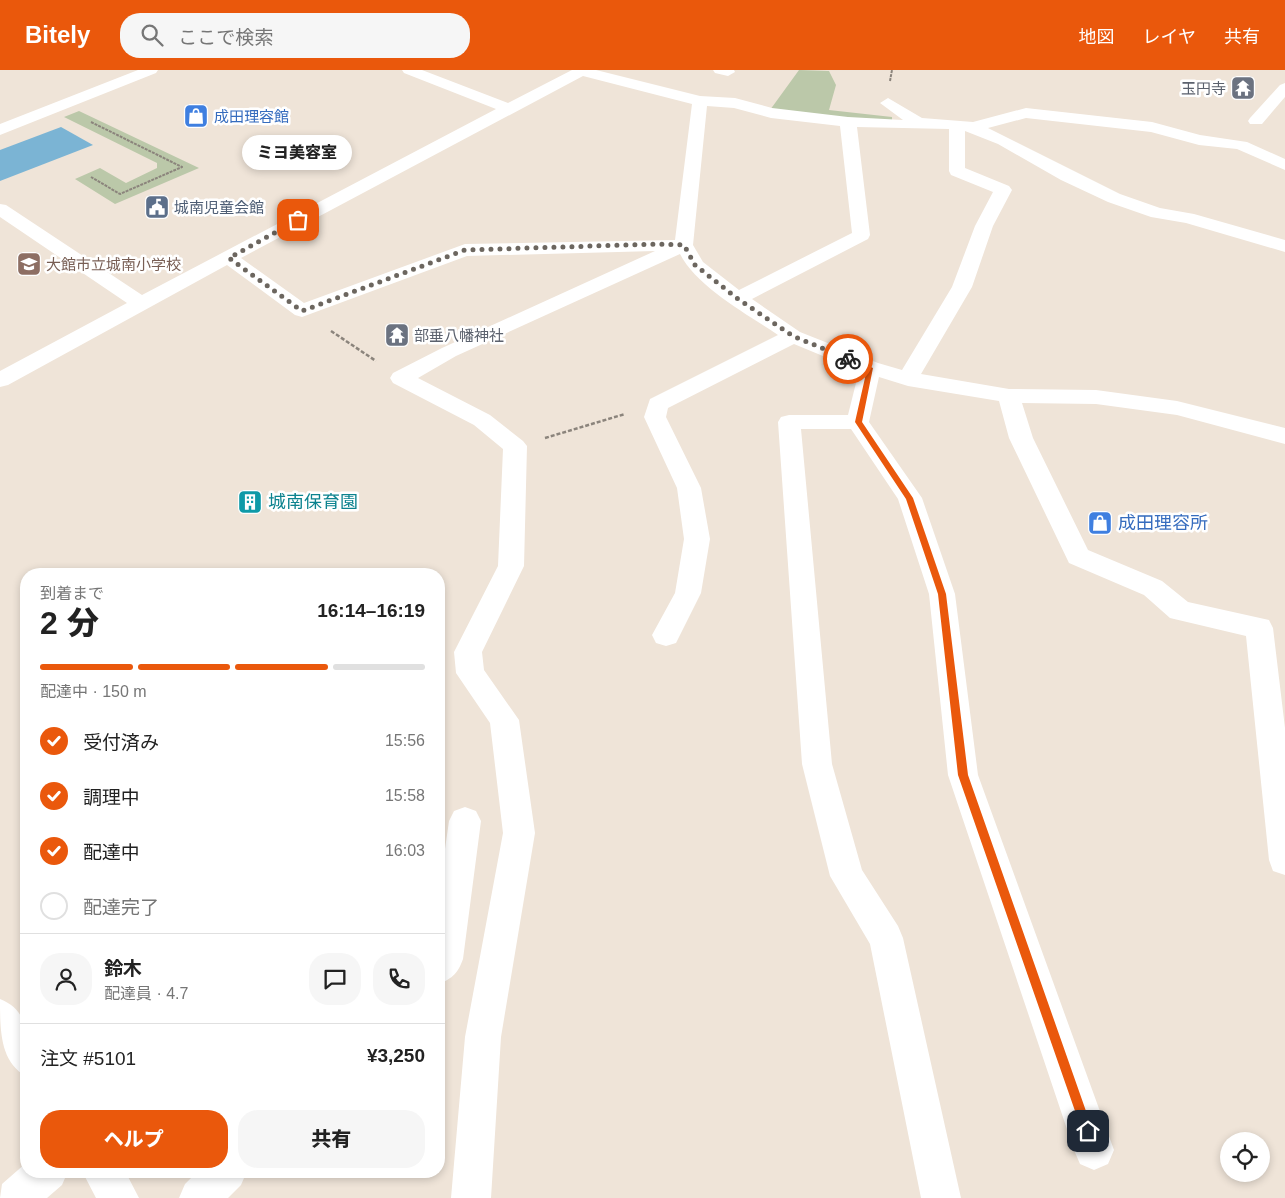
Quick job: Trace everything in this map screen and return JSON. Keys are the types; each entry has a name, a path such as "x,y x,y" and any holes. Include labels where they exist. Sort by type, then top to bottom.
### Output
{"street":[{"path":"0,130 151,70"},
{"path":"409,70 509,109"},
{"path":"0,380 349,192 582,70 700,101 735,103 771,114 848,122 965,126 1026,113 1152,127 1199,140 1241,145 1285,165"},
{"path":"1256,121 1285,88"},
{"path":"700,101 684,245 695,265 738,299 793,336 870,368 908,379 1009,396 1096,398 1177,408 1285,436"},
{"path":"888,103 918,123"},
{"path":"738,299 860,235 848,122"},
{"path":"965,126 1004,141 1067,176 1114,198 1157,213 1188,218 1285,246"},
{"path":"908,379 962,287 984,226 1004,190 957,171 965,126"},
{"path":"0,209 142,304"},
{"path":"229,258 302,311 465,250 618,245 684,245"},
{"path":"401,378 449,352 684,245"},
{"path":"666,635 688,593 698,539 689,488 655,418 658,404 793,336"},
{"path":"870,368 858,422 910,498 942,594 963,775 1094,1150"},
{"path":"401,378 482,420 516,446 511,566 468,652 470,673 504,720 519,833 505,922 483,1037 471,1198"},
{"path":"1009,396 1021,438 1078,556 1153,588 1180,611 1259,628 1285,860"},
{"path":"858,422 789,422 803,602 811,668 817,764 847,876 886,938 941,1198"},
{"path":"445,959 465,822"},
{"path":"16,1198 40,1178"},
{"path":"107,1178 120,1198"},
{"path":"199,1198 220,1178"}],"path":[{"path":"59,106 182,167 120,194 91,178"},
{"path":"302,311 401,378"},
{"path":"516,446 658,404"}],"green space":[{"path":"799,70 829,71 836,85 829,110 892,117 892,122 770,110"},
{"path":"79,111 199,168 115,204 75,179 100,168 126,183 157,168 157,163 64,117"}],"water":[{"path":"61,127 93,145 0,181 0,150"}],"way so far":[{"path":"298,220 229,258 302,311 465,250 657,244 684,245 695,265 738,299 793,336 848,359"}],"place":[{"name":"玉円寺","path":"1243,88"},
{"name":"成田理容館","path":"196,116"},
{"name":"城南児童会館","path":"157,207"},
{"name":"ミヨ美容室","path":"298,220"},
{"name":"大館市立城南小学校","path":"29,264"},
{"name":"部垂八幡神社","path":"397,335"},
{"name":"城南保育園","path":"250,502"},
{"name":"成田理容所","path":"1100,523"}],"route":[{"path":"848,359 870,368 858,422 910,498 942,594 963,775 1088,1131"}]}
